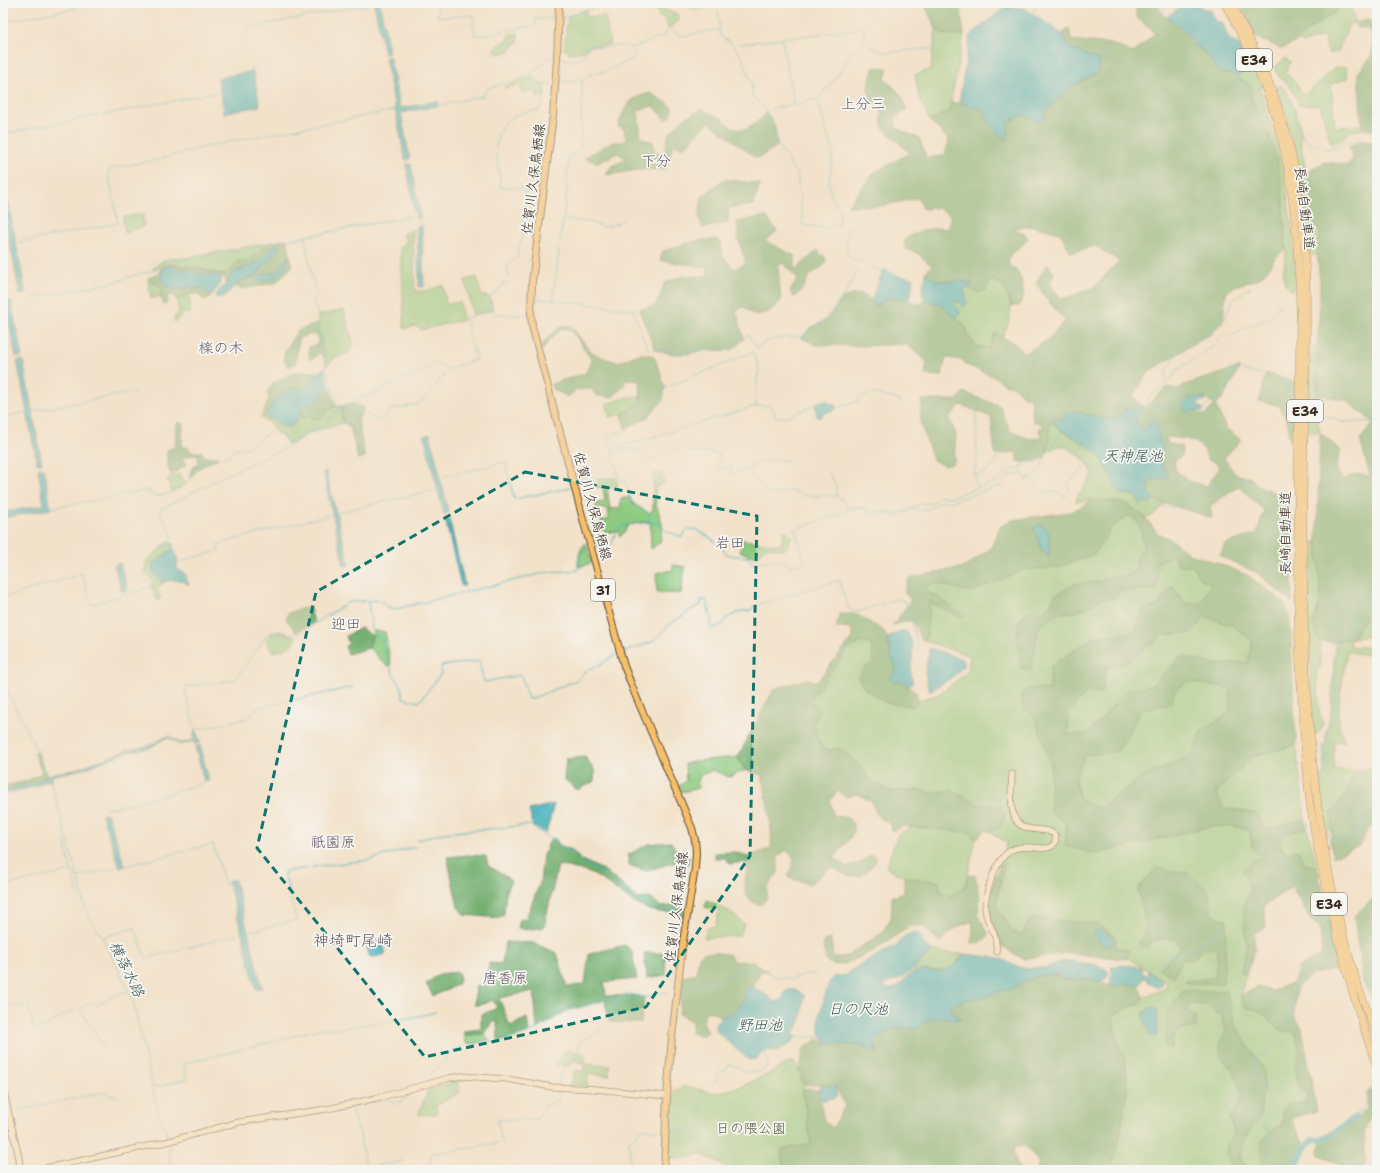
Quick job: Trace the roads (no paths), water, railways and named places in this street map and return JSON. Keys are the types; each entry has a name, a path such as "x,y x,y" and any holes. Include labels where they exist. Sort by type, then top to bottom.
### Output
{"highway":[{"name":"長崎自動車道","path":"1224,3 1240,30 1269,91"},
{"name":"長崎自動車道","path":"1231,3 1248,34 1286,134 1294,171 1301,221 1305,267 1306,392 1303,503 1305,659 1310,802 1329,902 1350,986 1377,1068"},
{"name":"長崎自動車道","path":"1307,735 1324,854 1334,900 1356,980 1377,1037"}],"main road":[{"name":"佐賀川久保鳥栖線","path":"558,3 556,90 532,282 532,326 624,666 692,828 695,840 695,868 672,1037 667,1096 664,1170"}],"street":[{"path":"997,952 994,933 986,914 985,906 988,890 997,865 1009,851 1025,847 1047,848 1055,843 1056,838 1052,832 1048,830 1028,829 1018,824 1013,816 1012,808 1012,774"},
{"path":"37,1170 167,1141 239,1122 326,1109 381,1097 448,1078 462,1076 507,1079 552,1087 595,1089 667,1096"},
{"path":"3,1088 19,1158 20,1170"}],"water":[{"path":"374,3 380,3 389,52 384,54"},
{"path":"1185,3 1200,3 1202,8 1211,10 1216,21 1223,23 1231,40 1237,44 1249,47 1261,70 1251,70 1237,75 1219,72 1204,51 1196,46 1182,29 1168,18 1168,16"},
{"path":"1005,7 1024,8 1062,34 1070,48 1100,61 1097,73 1072,86 1044,112 1045,119 1041,122 1022,115 1008,123 1008,141 992,128 982,109 959,103 970,36"},
{"path":"390,57 400,108 437,101 438,106 401,113 410,159 405,160 385,58"},
{"path":"253,71 260,106 224,113 218,78"},
{"path":"411,164 421,218 416,219 406,165"},
{"path":"3,192 6,192 26,294 20,295 3,207"},
{"path":"422,225 424,287 419,287 417,227"},
{"path":"276,244 279,245 279,248 255,276 240,280 225,296 215,297 219,290 226,285 233,273 259,262"},
{"path":"288,256 288,263 282,273 273,279 260,281 257,279 262,274 272,274 278,271"},
{"path":"171,266 181,270 193,271 197,274 222,276 212,296 203,290 196,288 175,289 165,285 161,280 162,269"},
{"path":"884,269 897,276 913,278 911,296 903,299 884,300 877,306 874,306 871,300"},
{"path":"926,275 938,281 971,282 972,284 964,290 967,303 964,307 960,303 954,302 953,304 959,309 959,315 955,317 939,304 925,301 922,288"},
{"path":"11,301 22,356 16,357 6,308 3,308 3,302"},
{"path":"23,360 42,463 37,464 17,361"},
{"path":"324,368 330,389 323,392 315,402 306,405 302,409 300,418 288,429 269,418 267,412 276,399 292,388 306,388"},
{"path":"1202,397 1206,398 1205,401 1200,401 1198,404 1203,410 1200,413 1197,410 1187,412 1184,410 1183,404 1188,399"},
{"path":"827,400 830,404 835,403 836,409 825,413 819,418 817,417 815,404 817,402"},
{"name":"天神尾池","path":"1144,407 1139,411 1135,419 1141,429 1144,429 1151,421 1156,424 1163,451 1161,462 1168,475 1167,478 1153,480 1149,483 1148,493 1153,499 1151,503 1144,502 1140,505 1136,496 1120,494 1102,460 1095,451 1066,432 1065,433 1053,423 1054,419 1063,420 1064,414 1074,411 1105,419 1120,416 1126,408"},
{"path":"430,434 440,475 438,475 449,513 444,514 424,436"},
{"path":"44,468 51,509 3,518 3,512 44,505 38,469"},
{"path":"326,471 349,565 344,566 323,472"},
{"path":"449,518 465,586 461,586 445,519"},
{"path":"1038,525 1044,526 1049,533 1049,557 1043,552 1034,529 1034,527"},
{"path":"173,548 176,553 179,571 185,573 189,585 178,580 160,581 154,574 153,564"},
{"path":"120,563 128,590 122,592 114,565"},
{"path":"901,631 906,631 909,636 913,651 911,671 912,684 908,686 901,681 892,682 890,680 896,672 887,638"},
{"path":"930,648 962,659 965,662 963,667 955,675 929,691 925,673"},
{"path":"195,730 200,743 194,744 193,741 180,745 170,738 164,739 150,748 127,752 84,769 55,775 51,777 51,782 48,780 38,786 3,794 3,791 36,782 53,773 73,770 127,750 148,746 165,737 170,736 181,743 193,740"},
{"path":"200,745 209,781 204,782 195,747"},
{"path":"554,804 546,833 533,826 529,810"},
{"path":"107,813 125,866 120,868 102,815"},
{"path":"235,880 262,988 256,989 228,881"},
{"path":"1099,929 1113,937 1114,943 1106,945 1095,939 1095,931"},
{"name":"日の尺池","path":"916,932 920,935 924,944 932,950 931,954 905,976 884,984 886,989 898,987 904,979 916,972 941,971 948,968 957,964 966,954 1000,958 1013,965 1027,969 1040,967 1044,968 1061,962 1076,961 1085,965 1093,964 1105,968 1109,973 1104,981 1101,982 1089,979 1065,980 1058,975 1050,974 1036,976 1011,989 998,991 988,997 968,999 952,1005 951,1011 962,1020 938,1018 928,1021 917,1029 904,1028 889,1031 875,1042 877,1053 864,1046 826,1043 821,1037 819,1029 819,1016 829,982 834,977 846,975 856,967 890,948 897,947 904,937"},
{"path":"382,940 386,954 370,958 366,944"},
{"path":"1120,965 1142,968 1143,974 1147,975 1148,971 1163,982 1163,985 1158,988 1144,978 1140,985 1125,984 1118,987 1110,986 1112,967"},
{"name":"野田池","path":"752,986 769,997 772,1001 777,1002 782,999 785,992 792,989 804,995 800,1020 793,1034 797,1037 782,1049 765,1051 756,1059 749,1060 716,1031 715,1025 722,1016 732,1013 739,1007 744,999 746,989"},
{"path":"1154,1007 1158,1011 1157,1035 1154,1037 1150,1035 1144,1021 1144,1013 1148,1009"},
{"path":"822,1086 835,1086 837,1095 835,1099 830,1098 825,1101 821,1100 819,1088"}],"waterway":[{"path":"82,7 104,3"},
{"path":"439,3 438,17 474,15 473,25 476,36 536,25 536,19 555,18"},
{"path":"561,18 588,9 591,10 597,3"},
{"path":"681,3 693,9 725,3"},
{"path":"926,3 938,31"},
{"path":"1032,13 1038,3"},
{"path":"1158,3 1162,15 1168,17"},
{"path":"1163,14 1163,9 1171,3"},
{"path":"248,28 370,4"},
{"path":"3,22 77,8"},
{"path":"718,11 720,35 730,42 744,61 752,85 752,95 767,112 775,125 778,145 797,175 803,225 823,228 839,225 840,209 835,204 829,184 833,152 819,102"},
{"path":"561,57 576,61 583,56 589,47 595,46 600,48 619,45 632,48 662,36 671,28 679,35 685,36 719,30"},
{"path":"739,44 865,28 862,46 848,56 842,70 818,99 771,109"},
{"path":"246,35 247,29"},
{"path":"870,46 884,53 935,48 937,34"},
{"path":"782,40 794,104"},
{"path":"387,52 388,59"},
{"path":"560,82 582,81 593,73 605,72 633,58 635,52"},
{"path":"1100,61 1111,52"},
{"path":"438,104 441,105 483,96 488,88 522,78 533,72 553,56"},
{"path":"251,67 252,72"},
{"path":"1237,75 1248,90 1254,91 1262,88"},
{"path":"580,147 582,81"},
{"path":"496,149 499,131 503,125 514,116 539,110 545,96 545,85 552,83"},
{"path":"1274,87 1280,85 1286,91 1300,131 1305,139 1311,144 1320,145"},
{"path":"102,115 217,92"},
{"path":"16,243 118,223 108,172 114,168 155,160 217,144 396,110"},
{"path":"3,134 98,115"},
{"path":"1324,147 1327,149 1362,140 1377,143"},
{"path":"496,153 501,187 525,188 523,237 518,249 517,257 507,267 509,277"},
{"path":"567,179 569,154 577,154"},
{"path":"407,158 408,165"},
{"path":"560,242 568,183"},
{"path":"411,216 305,237 290,239 411,216"},
{"path":"418,217 420,226"},
{"path":"563,219 590,222 604,227 619,223 624,219"},
{"path":"848,228 846,249 850,257 854,260 860,261"},
{"path":"305,237 314,287"},
{"path":"33,298 119,281 141,273 153,271 157,265 166,260 189,258 287,240"},
{"path":"3,245 10,244"},
{"path":"553,299 559,250"},
{"path":"869,265 882,272"},
{"path":"746,336 748,335 757,348 772,340 802,337 810,328 825,320 846,292 857,272"},
{"path":"640,310 657,305 666,284 685,276 698,280 713,280"},
{"path":"492,309 490,297 506,281"},
{"path":"1166,381 1166,372 1176,355 1203,337 1211,334 1216,326 1224,321 1232,301 1250,287"},
{"path":"316,293 313,300 318,315 318,323 326,366 338,410"},
{"path":"536,298 637,310"},
{"path":"908,298 912,303 921,304 925,301"},
{"path":"1147,405 1148,398 1174,376 1174,372 1218,343 1218,340 1270,317 1281,303"},
{"path":"51,508 150,490 152,496 173,492 186,484 194,470 202,464 228,456 231,451 249,447 273,429 290,443 308,432 322,428 336,411 429,367 434,362 447,369 476,360 465,318 493,310 495,314 520,315"},
{"path":"633,311 648,349 651,349"},
{"path":"654,348 671,352 686,353 696,349 729,348 744,338"},
{"path":"576,477 619,477 608,436 627,430 627,428 647,418 663,401 665,388 753,352 759,368 756,406"},
{"path":"19,355 20,362"},
{"path":"1224,392 1232,371 1239,369 1251,373 1265,374 1287,381 1293,405"},
{"path":"170,542 173,537 159,510 220,478 289,446 309,433 349,421 355,410 380,421 390,410 419,404 445,374"},
{"path":"33,411 134,392"},
{"path":"862,397 872,393 896,399 902,403"},
{"path":"1200,412 1203,413 1208,404 1221,396"},
{"path":"836,408 858,401 860,398"},
{"path":"1144,407 1153,405 1171,408 1174,405 1183,404"},
{"path":"973,405 976,411 977,458 974,474 977,487"},
{"path":"612,449 756,406 768,406 773,409 776,417 780,418 790,416 813,406"},
{"path":"3,417 27,412"},
{"path":"1310,414 1333,418 1341,422 1377,422"},
{"path":"975,475 987,471 995,461 998,449 996,424"},
{"path":"595,546 610,546 619,529 626,525 638,523 658,523 662,529 682,537 688,529 698,530 719,544 725,553 733,556 748,557 753,564 760,561 777,560 792,566 805,563 795,529 853,510 864,509 871,515 891,514 896,518 914,509 921,510 930,508 941,501 949,502 1000,486 1008,476 1023,473 1025,480 1027,480 1035,476 1041,468 1044,458 1061,434"},
{"path":"1051,450 1059,446 1065,447 1084,460 1084,469 1068,484 1069,491"},
{"path":"613,454 633,449 639,451 649,460 661,456 670,450 683,449"},
{"path":"687,450 692,452 710,452 720,454 718,464 719,470 727,467"},
{"path":"751,473 752,477 770,494 791,491 810,496 831,495 841,498 848,508 865,507 871,512 891,511 895,515 922,504 931,503 940,496 951,497 996,482 1005,473 1023,467 1023,463 1043,458"},
{"path":"730,466 732,475 749,469 760,461 788,460"},
{"path":"441,488 443,488 440,477 505,462 514,499 569,488 570,486"},
{"path":"40,463 41,470"},
{"path":"828,473 835,483 836,496"},
{"path":"1161,505 1167,508 1181,504 1201,495 1235,476 1250,479 1256,486 1271,492"},
{"path":"1030,478 1044,492 1056,491 1064,497 1067,495"},
{"path":"620,480 625,481 630,497 634,503 639,508 649,513 650,522"},
{"path":"336,513 438,489"},
{"path":"1152,502 1158,504"},
{"path":"178,562 219,551 218,544 333,514"},
{"path":"3,598 82,574 91,605 153,586 144,578 149,559 170,542 173,548"},
{"path":"195,730 185,687 235,680 266,636 275,631 294,634 299,633 349,602 379,600 389,607 396,609 548,572 579,570 579,557 586,546"},
{"path":"1323,817 1320,789 1328,767 1324,748 1328,746 1330,741 1327,734 1331,722 1336,717 1337,713 1335,703 1335,656 1340,640 1350,633 1354,621 1353,615 1355,611 1373,590 1374,576 1377,570"},
{"path":"624,652 652,642 668,626 692,609 701,605 701,600 706,600 711,617 711,629 723,624 727,618 742,611 750,611 754,606 839,580 849,610 858,612 899,598 908,605 918,649"},
{"path":"368,603 373,634 382,638 386,655 394,676 401,685 403,698 419,702 441,674 441,666 479,661 484,682 521,675 528,699 577,680 588,669 596,667 616,655"},
{"name":"横落水路","path":"3,682 47,774"},
{"path":"250,716 257,708 353,687"},
{"path":"196,730 247,718"},
{"name":"横落水路","path":"51,782 88,916 102,937 132,996 159,1115 167,1133 167,1140"},
{"path":"106,809 158,797 204,782"},
{"path":"1324,823 1330,837 1348,839 1362,824 1377,816"},
{"path":"1269,1170 1267,1159 1270,1142 1267,1127 1264,1125 1268,1098 1266,1091 1256,1078 1254,1067 1259,1057 1270,1053 1269,1047 1271,1043 1291,1024 1291,1011 1294,993 1297,984 1306,971 1316,968 1325,970 1328,967 1330,949 1327,943 1328,927 1316,912 1308,909 1304,900 1303,885 1299,876 1294,872 1291,861 1287,858 1274,854 1273,846 1278,835 1289,828 1309,824"},
{"path":"417,840 443,833 530,825 547,837 556,839 561,848 568,850 583,863 603,873 634,898 652,909 661,911 677,910 681,916"},
{"name":"横落水路","path":"64,840 71,871"},
{"path":"125,866 213,844 225,885 229,884"},
{"path":"248,932 296,920 284,872 368,860 415,847"},
{"path":"3,886 72,871 74,878 115,868"},
{"name":"横落水路","path":"74,879 79,898"},
{"path":"1157,968 1169,954 1178,955 1183,949 1195,947 1210,939 1224,927 1223,924"},
{"path":"103,937 135,928 146,958"},
{"path":"150,957 237,935"},
{"path":"682,989 697,983 722,980 749,967 762,968 775,977 793,979 810,973 815,974"},
{"path":"81,1008 92,1002 97,1005 118,994 129,991"},
{"path":"475,1044 488,1040 494,1043 520,1036 537,1029 567,1011 605,1000 632,995 644,997 669,992"},
{"path":"557,1085 565,1066 571,1065 578,1051 580,1042 597,1032 612,1017 618,998"},
{"path":"3,1003 29,1007 34,1029 39,1029 74,1010"},
{"path":"81,1011 106,1049"},
{"path":"248,1048 322,1028 335,1029 410,1018 436,1012"},
{"path":"796,1037 821,1037"},
{"path":"430,1074 441,1065 453,1051 463,1047"},
{"path":"185,1063 244,1049"},
{"path":"712,1084 716,1080 718,1073 726,1070 728,1065 735,1066 745,1072 759,1072 767,1066 766,1050"},
{"path":"152,1086 156,1087 187,1079 183,1064"},
{"path":"1355,1117 1366,1104 1367,1095 1370,1089 1377,1086"},
{"path":"502,1141 497,1120 537,1119 545,1105 557,1102 559,1096 558,1091"},
{"path":"11,1113 106,1092 108,1095 119,1097"},
{"path":"365,1163 359,1129 357,1129 351,1107 389,1098 393,1104 402,1101 411,1094"},
{"path":"701,1117 703,1101"},
{"path":"1293,1170 1312,1140 1331,1136 1355,1117"},
{"path":"630,1170 629,1141 642,1129 659,1130"},
{"path":"669,1130 695,1130"},
{"name":"横落水路","path":"168,1143 170,1163 173,1170"},
{"path":"428,1170 431,1154 498,1143"},
{"path":"358,1170 403,1161"},
{"path":"309,1170 335,1165 336,1170"}],"district":[{"name":"上分三","path":"863,104"},
{"name":"下分","path":"656,161"},
{"name":"檪の木","path":"221,348"},
{"name":"岩田","path":"730,543"},
{"name":"迎田","path":"346,624"},
{"name":"祇園原","path":"333,842"},
{"name":"神埼町尾崎","path":"353,940"},
{"name":"唐香原","path":"505,978"}],"park label":[{"name":"日の隈公園","path":"751,1128"}]}
